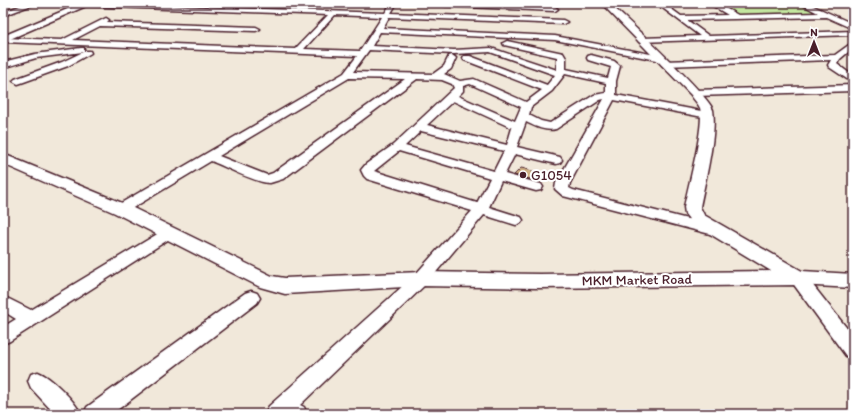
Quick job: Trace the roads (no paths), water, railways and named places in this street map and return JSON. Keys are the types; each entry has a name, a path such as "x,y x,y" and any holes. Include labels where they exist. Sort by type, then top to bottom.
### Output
{"street":[{"path":"3,14 34,3"},
{"path":"202,9 212,3"},
{"path":"121,209 347,74 365,51 394,3"},
{"path":"605,3 694,93 706,108 708,115 706,134 692,206 694,214 698,219 715,230 798,278 853,350"},
{"path":"659,3 706,37"},
{"path":"712,3 735,16"},
{"path":"802,3 853,27"},
{"path":"3,39 88,4 140,4 202,9 441,18 568,32 663,61 837,57"},
{"path":"124,12 140,4"},
{"path":"441,18 447,4 553,6 568,32"},
{"path":"231,49 278,12"},
{"path":"297,52 333,14"},
{"path":"679,18 827,15"},
{"path":"63,42 111,18"},
{"path":"99,24 262,24"},
{"path":"377,30 555,38 568,32"},
{"path":"642,40 853,33"},
{"path":"3,39 297,52 454,52 491,50 561,72 612,81"},
{"path":"283,414 420,279 481,209 511,149 523,116 549,89 561,72 562,58 560,55 507,43"},
{"path":"18,81 65,64 94,49 108,44"},
{"path":"853,44 837,57 833,63 834,67 853,80"},
{"path":"3,66 35,56 94,49"},
{"path":"436,77 448,67 452,58"},
{"path":"467,58 549,89"},
{"path":"591,58 611,63 616,66 612,81 611,96 563,183 562,189 568,193 715,230"},
{"path":"347,74 436,77 450,79 458,84 471,81 523,116 542,125 557,125 597,97 611,96 708,115"},
{"path":"209,156 264,178 270,179 278,176 415,76"},
{"path":"458,84 458,91 451,98 397,147 370,167 367,170 368,173 372,176 516,220"},
{"path":"694,93 853,88"},
{"path":"451,98 523,116"},
{"path":"420,127 556,160"},
{"path":"397,147 536,187"},
{"name":"MKM Market Road","path":"3,159 121,209 275,285 304,286 420,279 548,281 798,278 853,281"},
{"path":"3,336 169,233"},
{"path":"95,414 251,298"},
{"path":"3,303 30,318"},
{"path":"38,381 70,414"}],"place":[{"name":"G1054","path":"523,175"}]}
